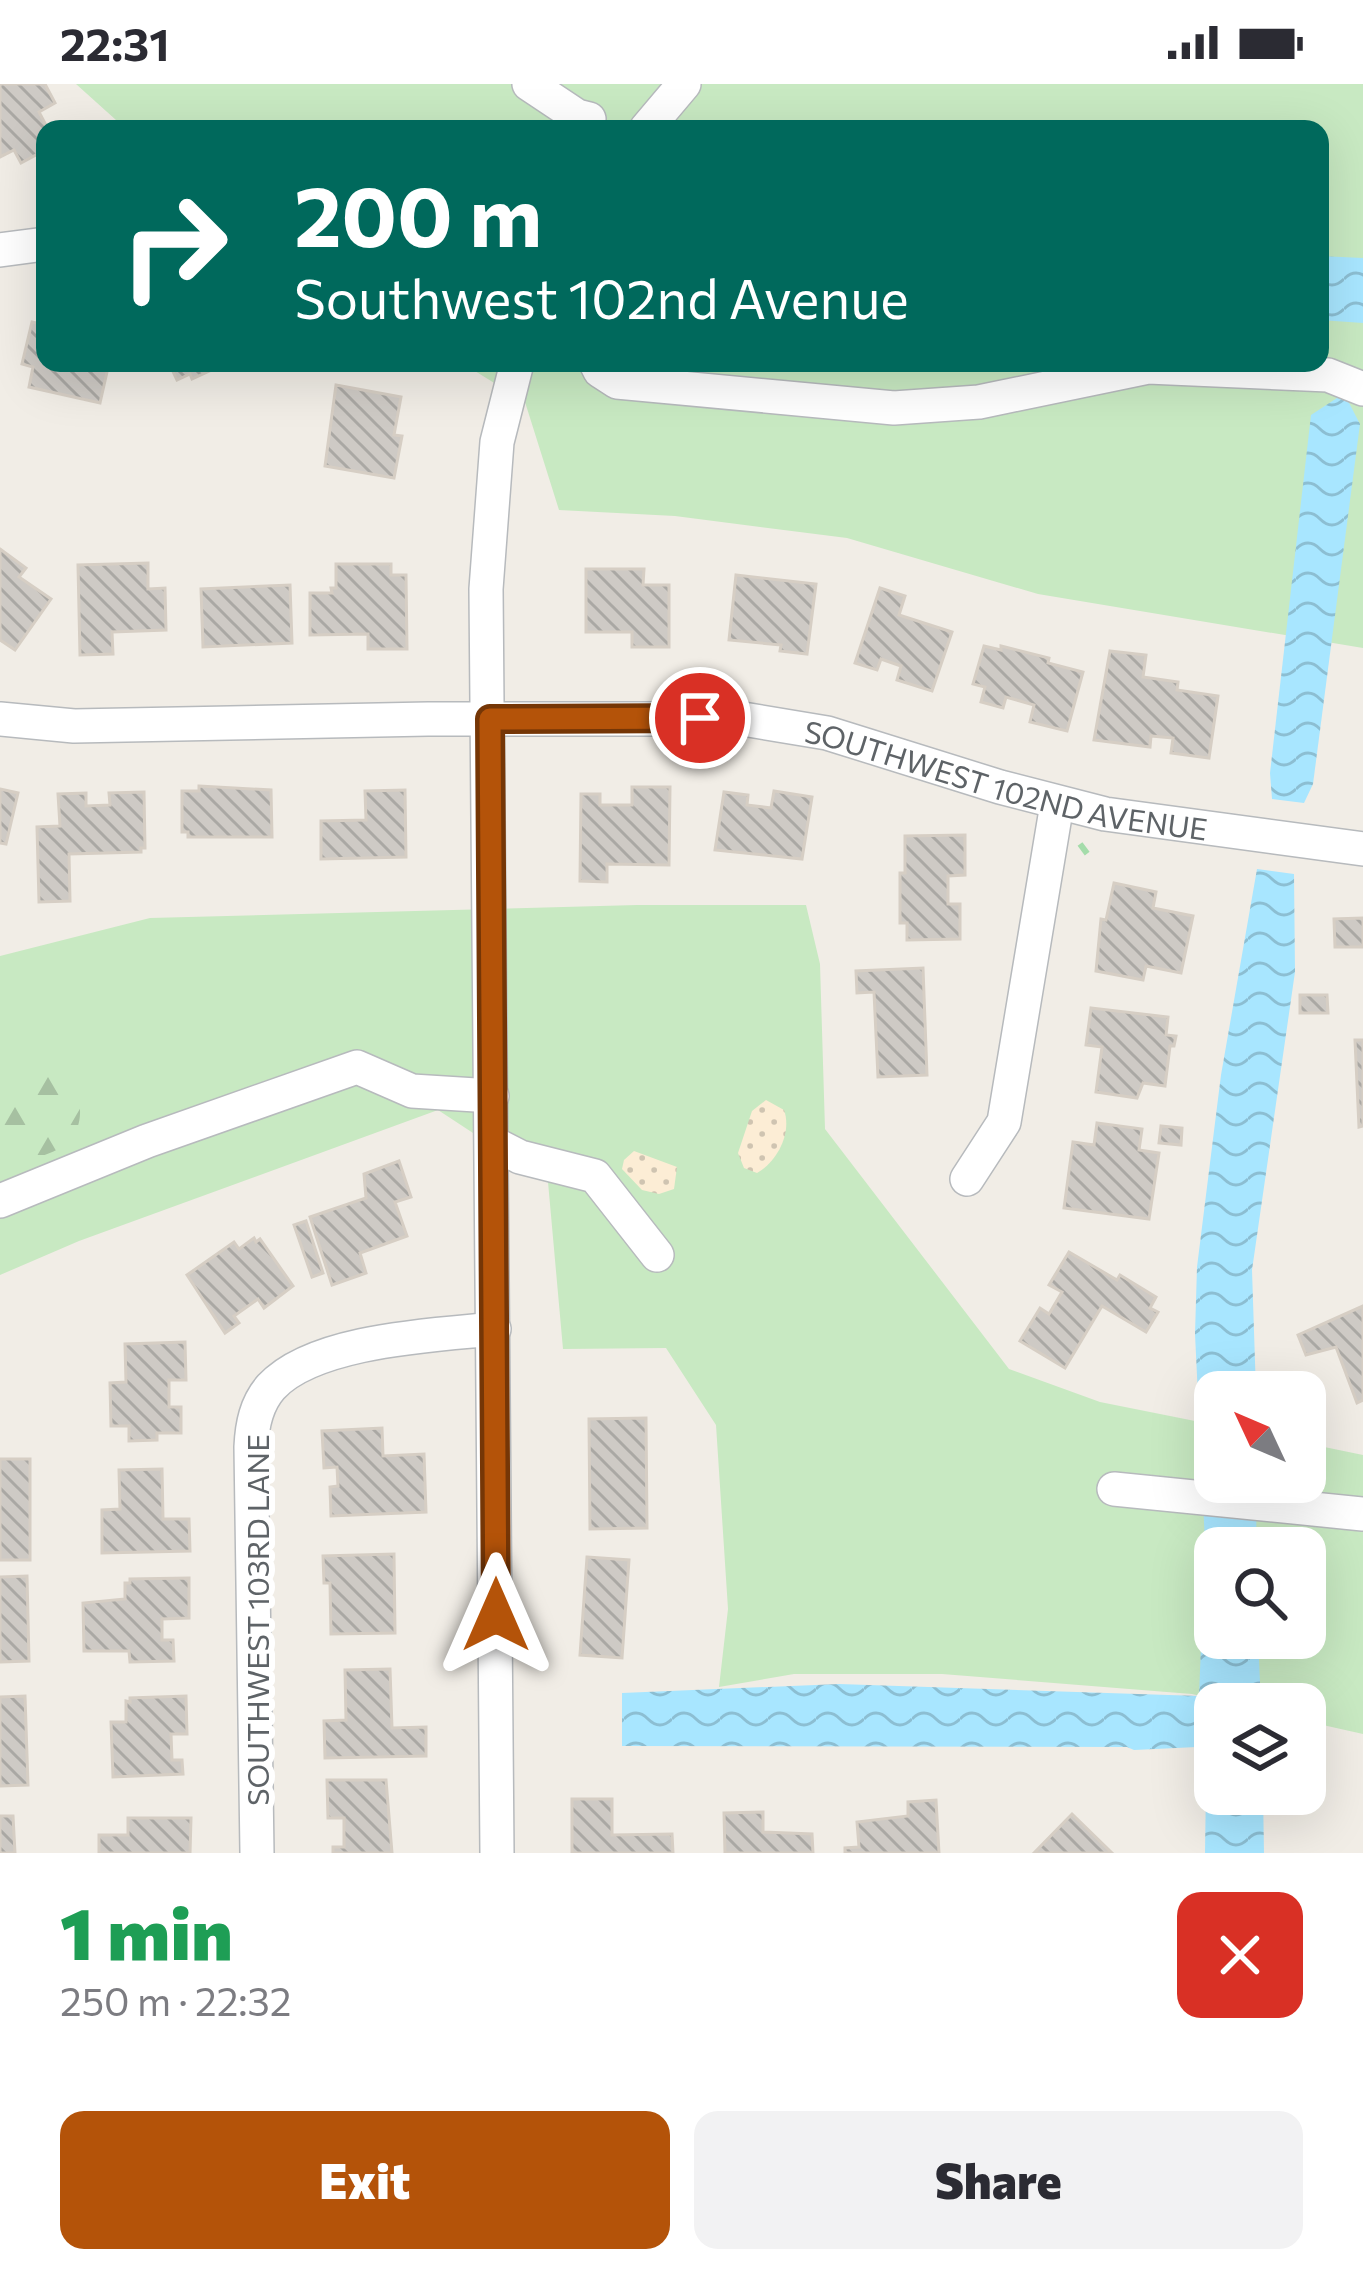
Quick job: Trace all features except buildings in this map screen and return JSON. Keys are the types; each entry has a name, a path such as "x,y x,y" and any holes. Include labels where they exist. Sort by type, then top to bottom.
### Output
{"street":[{"path":"529,84 589,119"},
{"path":"654,120 684,84"},
{"path":"0,250 36,245"},
{"path":"497,1853 486,589 497,442 515,372"},
{"path":"602,372 617,382 894,408 979,402 1124,372"},
{"path":"1260,372 1328,375 1363,389"},
{"name":"SOUTHWEST 102ND AVENUE","path":"0,719 74,726 700,718 785,725 827,733 1057,804 1156,823 1363,849"},
{"path":"967,1179 1004,1122 1057,804"},
{"path":"0,1202 148,1141 357,1067 412,1091 492,1096"},
{"path":"493,1143 520,1157 595,1176 657,1255"},
{"name":"SOUTHWEST 103RD LANE","path":"257,1853 251,1447 256,1414 268,1391 299,1368 356,1347 494,1329"},
{"path":"1114,1489 1363,1514"}],"green space":[{"path":"76,84 1363,84 1363,648 1038,594 847,538 675,516 559,510 525,402 477,372 1329,372 1329,120 116,120"},
{"path":"806,905 820,964 825,1129 1009,1369 1100,1402 1194,1421 1194,1503 1326,1503 1326,1447 1363,1455 1363,1734 1326,1726 1326,1683 1194,1683 1194,1694 942,1674 794,1674 719,1687 728,1609 716,1425 666,1348 563,1349 548,1182 438,1110 79,1241 0,1275 0,956 150,918"},
{"path":"60,1065 68,1074 78,1096 79,1124 54,1152 0,1164 0,1069"}],"sand":[{"path":"766,1100 784,1110 785,1136 777,1154 757,1173 744,1168 738,1153 752,1111"},
{"path":"634,1151 677,1167 674,1189 659,1194 642,1190 622,1169"}],"water":[{"path":"1329,256 1363,258 1363,323 1329,321"},
{"path":"1337,398 1347,399 1360,424 1313,784 1304,803 1272,799 1270,773 1311,415"},
{"path":"1257,869 1294,874 1295,972 1252,1270 1255,1371 1197,1371 1197,1267 1221,1075"},
{"path":"1203,1503 1257,1503 1256,1527 1204,1527"},
{"path":"1200,1659 1259,1659 1260,1683 1200,1683"},
{"path":"839,1684 1194,1696 1194,1747 622,1746 622,1693"},
{"path":"1206,1815 1263,1815 1264,1853 1205,1853"}],"route":[{"path":"496,1615 490,719 700,718"}]}
